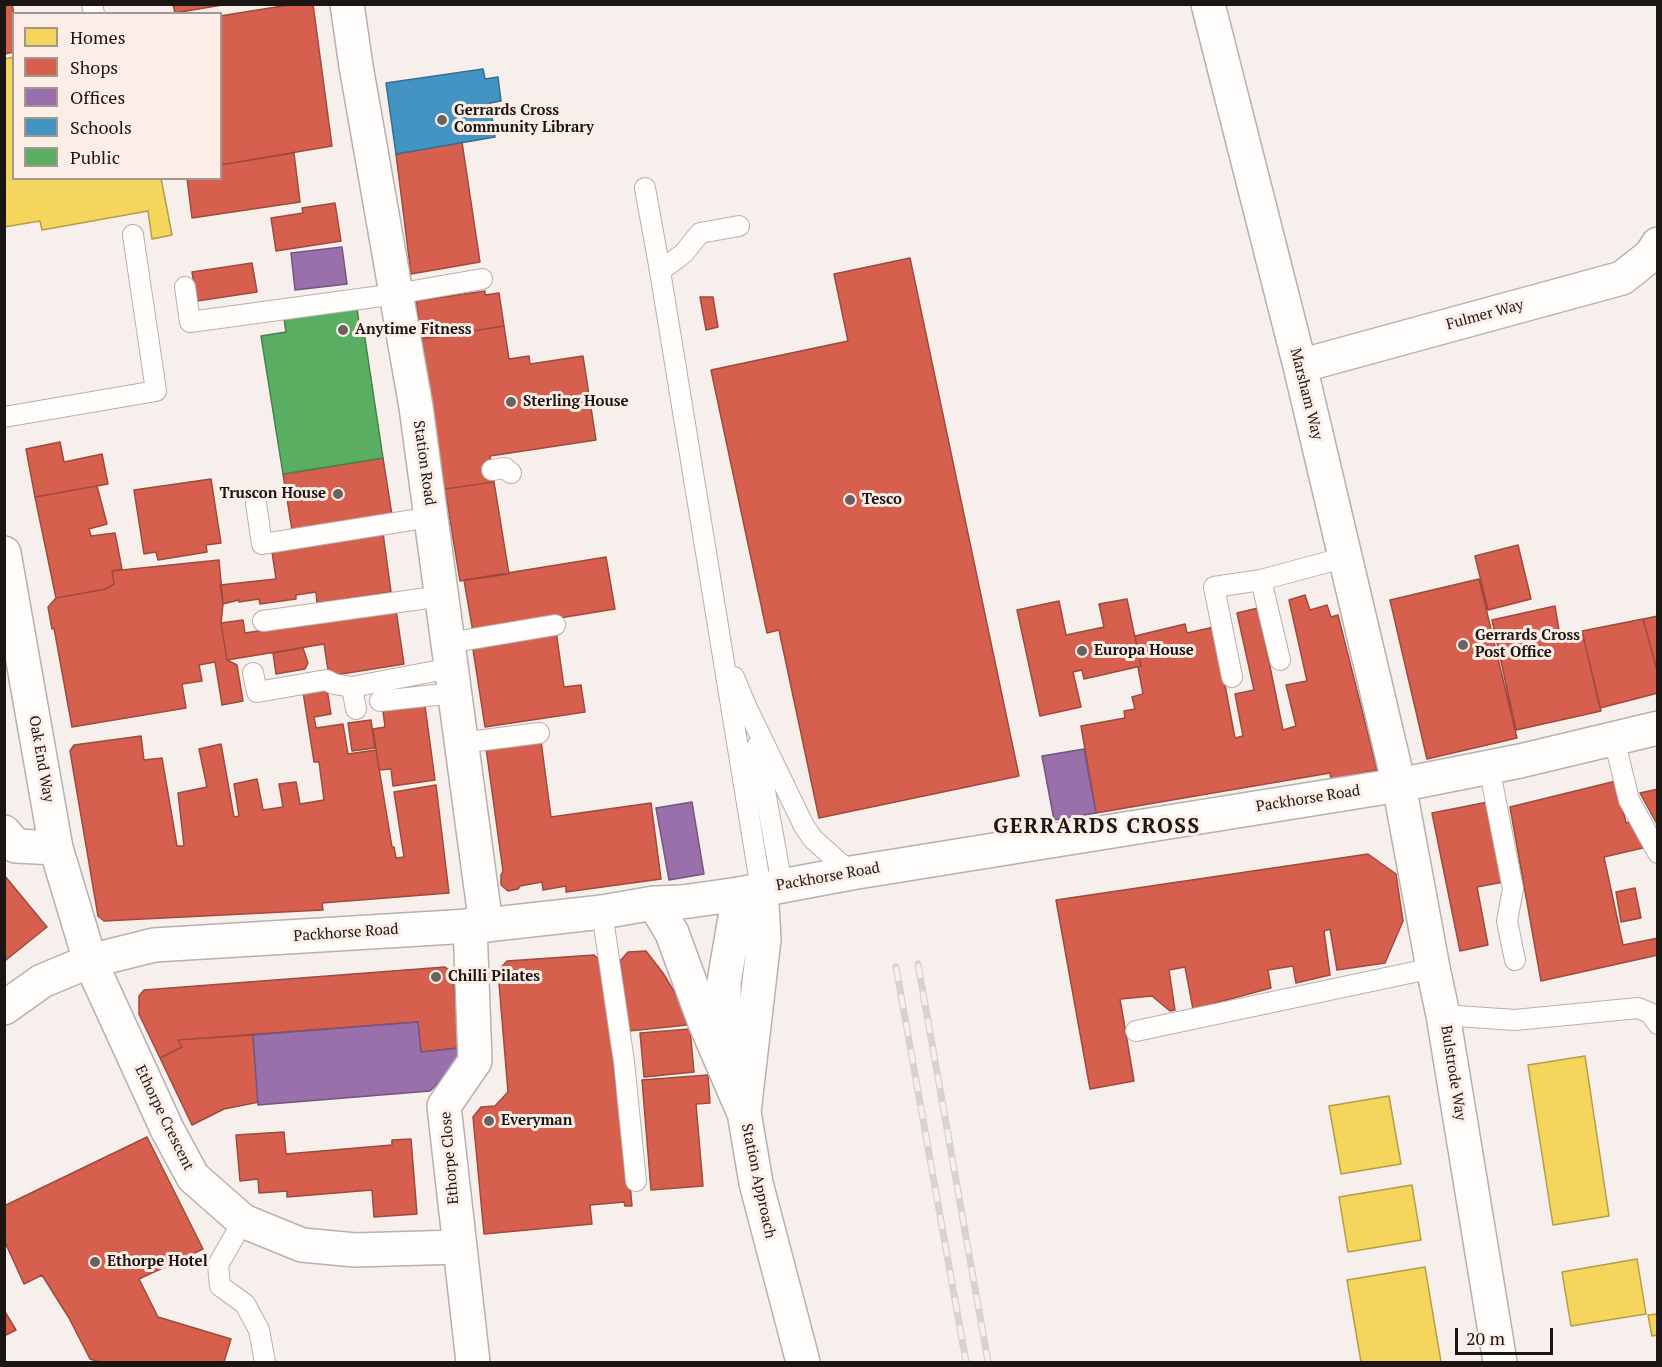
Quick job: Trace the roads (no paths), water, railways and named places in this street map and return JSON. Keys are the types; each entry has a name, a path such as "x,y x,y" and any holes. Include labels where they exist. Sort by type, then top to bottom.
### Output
{"street":[{"name":"Station Road","path":"347,4 416,407 435,480 431,517 461,743 478,925"},
{"name":"Marsham Way","path":"1208,4 1300,366 1399,785"},
{"name":"Fulmer Way","path":"1300,366 1622,278 1651,255 1658,244"},
{"name":"Oak End Way","path":"4,553 56,848 90,961"},
{"name":"Packhorse Road","path":"4,1008 42,981 90,961 154,945 478,925 602,912 654,903 682,902 1399,785 1520,761 1658,728"},
{"name":"Bulstrode Way","path":"1399,785 1443,1015 1500,1362"},
{"path":"4,832 16,846 56,848"},
{"path":"744,1112 724,1001 724,982 761,889"},
{"path":"654,903 672,933 705,1023 744,1112"},
{"name":"Ethorpe Close","path":"473,1362 444,1106 475,1061 478,925"},
{"name":"Ethorpe Crescent","path":"90,961 167,1129 193,1177 243,1221 302,1245 355,1250 459,1247"},
{"name":"Station Approach","path":"744,1112 756,1183 803,1362"}],"lane":[{"path":"645,188 761,889"},
{"path":"660,271 684,253 700,233 739,226"},
{"path":"4,417 156,391 133,235"},
{"path":"185,287 190,321 396,294 482,279"},
{"path":"256,502 262,544 431,517"},
{"path":"1232,677 1214,587 1261,580 1346,557"},
{"path":"1261,580 1280,660"},
{"path":"263,621 442,596"},
{"path":"380,701 451,668 555,625"},
{"path":"721,644 746,706 804,826 813,839 851,873"},
{"path":"253,673 256,692 326,680 352,687 451,668"},
{"path":"352,687 356,709"},
{"path":"746,706 758,750 761,889"},
{"path":"461,743 539,733"},
{"path":"1614,739 1629,800 1658,853"},
{"path":"1489,767 1513,889 1508,921 1515,960"},
{"path":"602,912 624,1062 636,1181"},
{"path":"1136,1031 1433,968"},
{"path":"1443,1015 1515,1020 1638,1008 1650,1013 1658,1024"},
{"path":"243,1221 218,1265 220,1286 245,1304 259,1330 265,1362"}],"railway":[{"path":"918,964 988,1362"},
{"path":"896,967 966,1362"}],"place":[{"name":"Gerrards Cross Community Library","path":"442,120"},
{"name":"Anytime Fitness","path":"343,330"},
{"name":"Sterling House","path":"511,402"},
{"name":"Truscon House","path":"338,494"},
{"name":"Tesco","path":"850,500"},
{"name":"Gerrards Cross Post Office","path":"1463,645"},
{"name":"Europa House","path":"1082,651"},
{"name":"Chilli Pilates","path":"436,977"},
{"name":"Everyman","path":"489,1121"},
{"name":"Ethorpe Hotel","path":"95,1262"}],"district":[{"name":"GERRARDS CROSS","path":"1097,827"}]}
